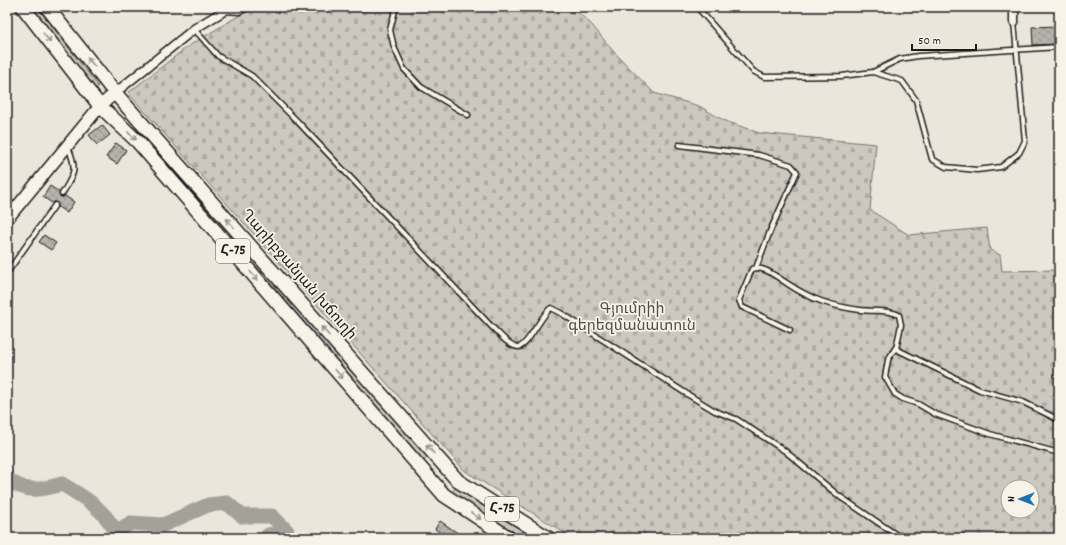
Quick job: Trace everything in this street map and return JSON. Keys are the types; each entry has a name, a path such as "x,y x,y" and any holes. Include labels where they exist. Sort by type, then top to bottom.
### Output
{"highway":[{"name":"Հ-75","path":"23,7 100,106 138,142 444,495 509,538"},
{"name":"Ղարիբջանյան խճուղի","path":"46,7 115,93 456,479 548,538"},
{"path":"444,495 456,479"}],"main road":[{"path":"7,219 100,106 115,93"}],"street":[{"path":"115,93 194,29 227,8 239,10 245,7"},
{"path":"1014,7 1014,22"}],"lane":[{"path":"396,7 390,30 394,47 404,70 421,87 468,115"},
{"path":"697,7 753,71 764,77 842,76 873,72 900,59 1059,47"},
{"path":"873,72 902,81 916,100 932,159 946,167 976,170 1001,167 1019,153 1025,141 1014,22"},
{"path":"194,29 218,56 252,76 491,326 509,342 517,347 522,347 528,341 544,312 550,308 561,313 687,394 715,411 736,419 785,451 839,496 901,538"},
{"path":"62,194 75,172 75,161 67,145"},
{"path":"679,145 759,155 791,165 797,172 770,229 756,268 752,269 743,286 739,300 742,307 790,330"},
{"path":"7,273 55,205"},
{"path":"756,268 769,272 794,288 825,304 861,310 891,311 899,315 901,325 896,347 888,360 885,377 894,394 918,404 935,414 990,434 1059,453"},
{"path":"896,347 896,349 915,359 980,390 1023,402 1059,420"}],"green space":[{"path":"30,7 37,7 98,86 94,91"},
{"name":"Գյումրիի գերեզմանատուն","path":"253,7 572,7 592,25 613,51 654,93 699,106 723,120 759,133 876,144 870,210 909,235 987,228 990,250 1000,255 1002,271 1059,270 1059,538 573,538 465,471 128,93 187,47"},
{"path":"144,131 428,456 424,461 140,137"},
{"path":"456,487 494,514 535,538 523,538 452,492"}],"building":[{"path":"1059,26 1059,44 1033,45 1032,27"},
{"path":"102,125 110,135 97,145 89,135"},
{"path":"116,143 126,150 117,164 106,157"},
{"path":"50,186 74,202 67,213 43,197"},
{"path":"44,235 56,243 51,250 39,242"},
{"path":"440,521 465,538 448,538 435,529"}],"waterway":[{"path":"7,478 20,487 27,489 40,489 62,484 99,509 116,532 131,523 163,525 208,505 227,503 242,516 272,516 287,531 268,535 269,538"}]}
